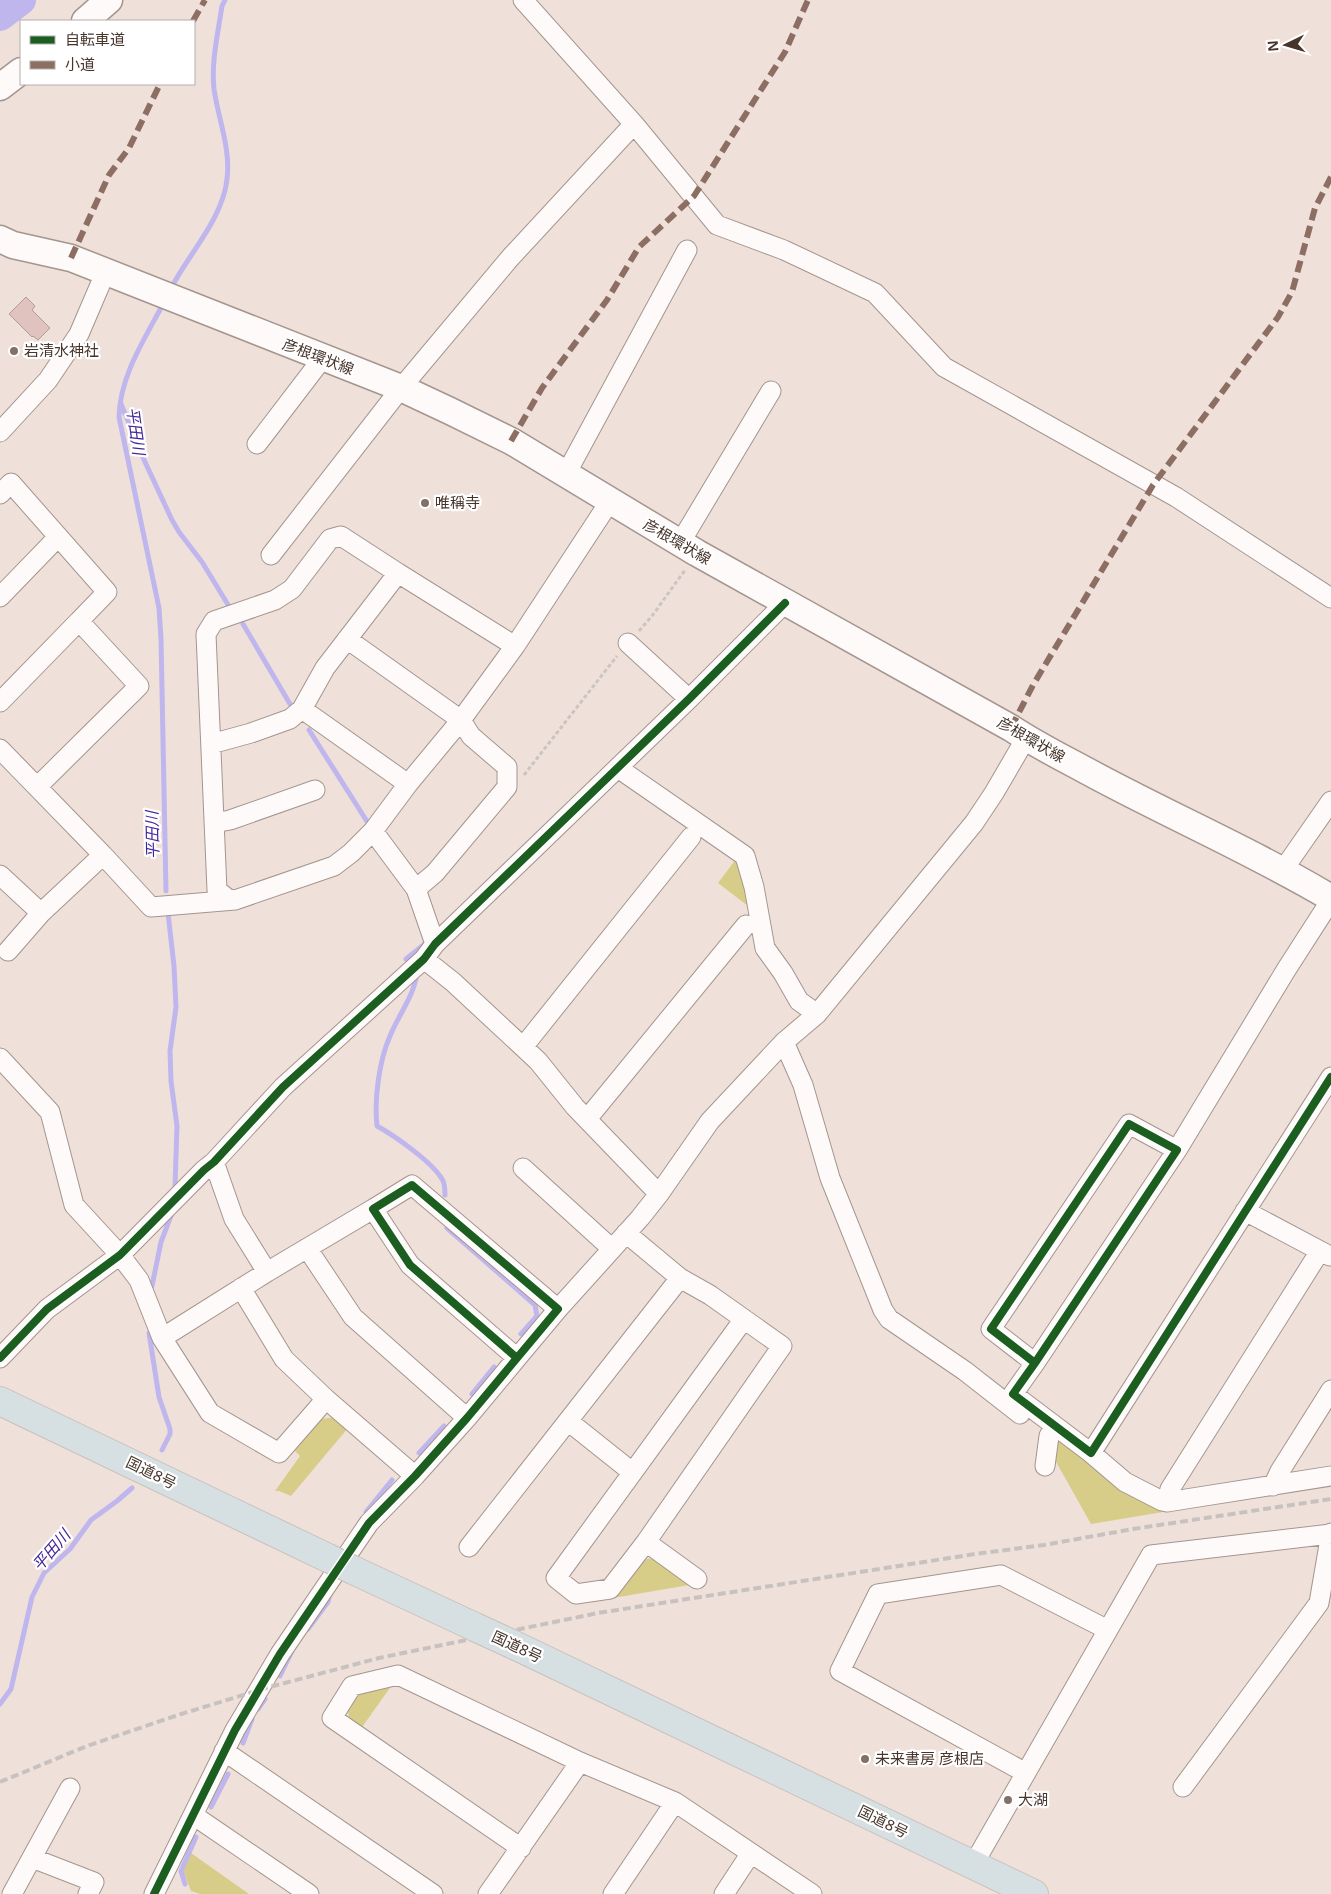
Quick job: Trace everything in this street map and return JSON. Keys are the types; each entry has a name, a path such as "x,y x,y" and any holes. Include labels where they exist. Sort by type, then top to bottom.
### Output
{"highway":[{"name":"国道8号","path":"0,1401 1034,1894"}],"main road":[{"path":"86,20 109,0"},
{"path":"0,87 20,72"},
{"name":"彦根環状線","path":"0,240 71,258 106,271 401,388 450,410 511,441 688,548 1026,738 1104,780 1283,870 1331,899"}],"street":[{"path":"523,0 634,124 717,225 784,250 875,293 944,367 1176,497 1331,598"},
{"path":"270,555 401,388 510,258 634,124"},
{"path":"566,474 687,250"},
{"path":"0,432 48,380 79,334 106,271"},
{"path":"258,444 322,358"},
{"path":"688,548 771,392"},
{"path":"0,494 11,483 107,592 0,702"},
{"path":"0,749 151,907 234,900 334,866 351,854 373,831 408,784 461,720 516,646 610,501"},
{"path":"234,900 222,894 216,886 206,634 214,622 275,600 292,588 330,539 341,536 516,646"},
{"path":"0,597 58,537"},
{"path":"211,744 251,734 290,719 302,709 325,668 398,573"},
{"path":"0,1358 47,1309 120,1255 214,1162 283,1087 429,951 689,699 785,603"},
{"path":"36,787 139,686 79,621"},
{"path":"347,639 461,720 471,736 506,768 507,787 435,873 416,889"},
{"path":"628,643 689,699"},
{"path":"302,709 408,784"},
{"path":"159,1893 193,1815 224,1751 280,1654 369,1523 415,1476 467,1418 558,1309 626,1233 659,1194 710,1121 784,1042 817,1014 974,822 994,793 1026,738"},
{"path":"618,768 745,856 754,887 765,948 783,973 799,1001 817,1014"},
{"path":"214,823 230,820 314,790"},
{"path":"1283,870 1331,801"},
{"path":"373,831 416,889 429,951 453,982 538,1061 575,1107 659,1194"},
{"path":"523,1047 691,836"},
{"path":"8,952 40,913 103,855"},
{"path":"0,875 40,913"},
{"path":"1052,1431 1013,1394 1177,1150 1331,899"},
{"path":"587,1119 746,925"},
{"path":"784,1042 804,1085 830,1178 871,1282 890,1319 1052,1431 1091,1453 1125,1482 1167,1502 1331,1476"},
{"path":"0,1058 50,1112 74,1205 120,1255 138,1280 162,1338 210,1413 279,1454 326,1398"},
{"path":"1091,1453 1331,1077"},
{"path":"1035,1363 992,1329 1129,1124 1177,1150"},
{"path":"214,1162 234,1219 267,1272"},
{"path":"523,1168 611,1248"},
{"path":"162,1338 412,1185 558,1309"},
{"path":"373,1209 410,1265 517,1358"},
{"path":"1167,1502 1170,1489 1326,1254 1245,1211"},
{"path":"626,1233 680,1278 710,1295 744,1319 782,1346 646,1542 610,1588 576,1594 556,1578 744,1319"},
{"path":"307,1248 352,1317 467,1418"},
{"path":"469,1547 680,1278"},
{"path":"241,1288 284,1359 415,1476"},
{"path":"1273,1486 1280,1471 1331,1390"},
{"path":"568,1421 632,1472"},
{"path":"1045,1466 1052,1431"},
{"path":"973,1865 1151,1555 1331,1534 1319,1602 1183,1787"},
{"path":"646,1542 697,1579"},
{"path":"1026,1773 840,1671 878,1594 1002,1575 1108,1630"},
{"path":"521,1848 332,1718 352,1686 398,1675 580,1762 675,1802 812,1894"},
{"path":"224,1751 433,1894"},
{"path":"488,1894 580,1762"},
{"path":"12,1894 70,1788"},
{"path":"613,1894 675,1802"},
{"path":"193,1815 306,1893"},
{"path":"724,1894 751,1853"},
{"path":"32,1858 94,1882 88,1894"}],"path":[{"path":"507,787 522,778 628,643 652,616 688,548"}],"shaded area":[{"path":"739,855 748,906 718,883"},
{"path":"338,1417 348,1428 291,1496 275,1491 300,1456 294,1450 320,1419"},
{"path":"1059,1437 1121,1488 1163,1512 1091,1524 1055,1460"},
{"path":"656,1557 695,1584 613,1598 639,1561"},
{"path":"392,1685 360,1730 350,1723 347,1708 356,1697 366,1691"},
{"path":"191,1853 249,1894 200,1894 191,1891 183,1870"}],"building":[{"path":"26,297 35,306 32,310 50,328 38,340 32,337 9,314"}],"waterway":[{"path":"0,16 21,0"},
{"name":"平田川","path":"170,290 212,223 224,194 227,179 226,145 213,79 217,37 222,6 225,0"},
{"name":"平田川","path":"164,302 129,372 120,402 119,417 159,608 166,891"},
{"path":"121,404 172,520 202,562 230,608"},
{"path":"243,624 290,704"},
{"path":"309,730 368,823"},
{"name":"平田川","path":"168,913 176,1007 170,1051 171,1081 177,1126 175,1186"},
{"path":"409,962 406,959 426,943"},
{"path":"417,973 410,997 390,1036 383,1057 377,1093 377,1126 422,1157 437,1172 443,1181 445,1195"},
{"name":"平田川","path":"152,1286 161,1242 172,1213"},
{"path":"447,1228 535,1305 537,1316 521,1334"},
{"name":"平田川","path":"149,1333 159,1397 170,1429 170,1434 162,1450"},
{"path":"472,1394 494,1367"},
{"path":"419,1453 444,1426"},
{"path":"366,1512 392,1480"},
{"name":"平田川","path":"0,1704 11,1689 32,1597 44,1573 70,1549 91,1520 132,1488"},
{"path":"308,1629 328,1602 330,1592"},
{"path":"280,1676 291,1653"},
{"path":"258,1709 265,1699"},
{"path":"243,1743 252,1719"},
{"path":"211,1807 228,1774"},
{"path":"185,1884 181,1871 196,1837"}],"railway":[{"path":"0,1782 87,1746 178,1715 266,1688 379,1658 598,1613 1331,1499"}],"marked path":[{"path":"194,20 205,0"},
{"path":"511,441 542,388 607,300 639,247 694,196 785,52 808,0"},
{"path":"71,258 109,175 129,148 160,85"},
{"path":"1011,728 1033,685 1153,485 1278,317 1292,292 1315,208 1331,177"}],"cycle path":[{"path":"0,1358 47,1309 120,1255 214,1162 283,1087 424,959 435,944 689,699 785,603"},
{"path":"1035,1363 991,1329 1129,1124 1177,1150 1035,1363 1013,1394 1091,1453 1331,1077"},
{"path":"154,1894 235,1730 280,1654 369,1523 415,1476 517,1358 410,1265 373,1209 412,1185 558,1309 517,1358"}],"place":[{"name":"岩清水神社","path":"14,351"},
{"name":"唯稱寺","path":"425,503"},
{"name":"未来書房 彦根店","path":"865,1759"},
{"name":"大湖","path":"1008,1800"}]}
